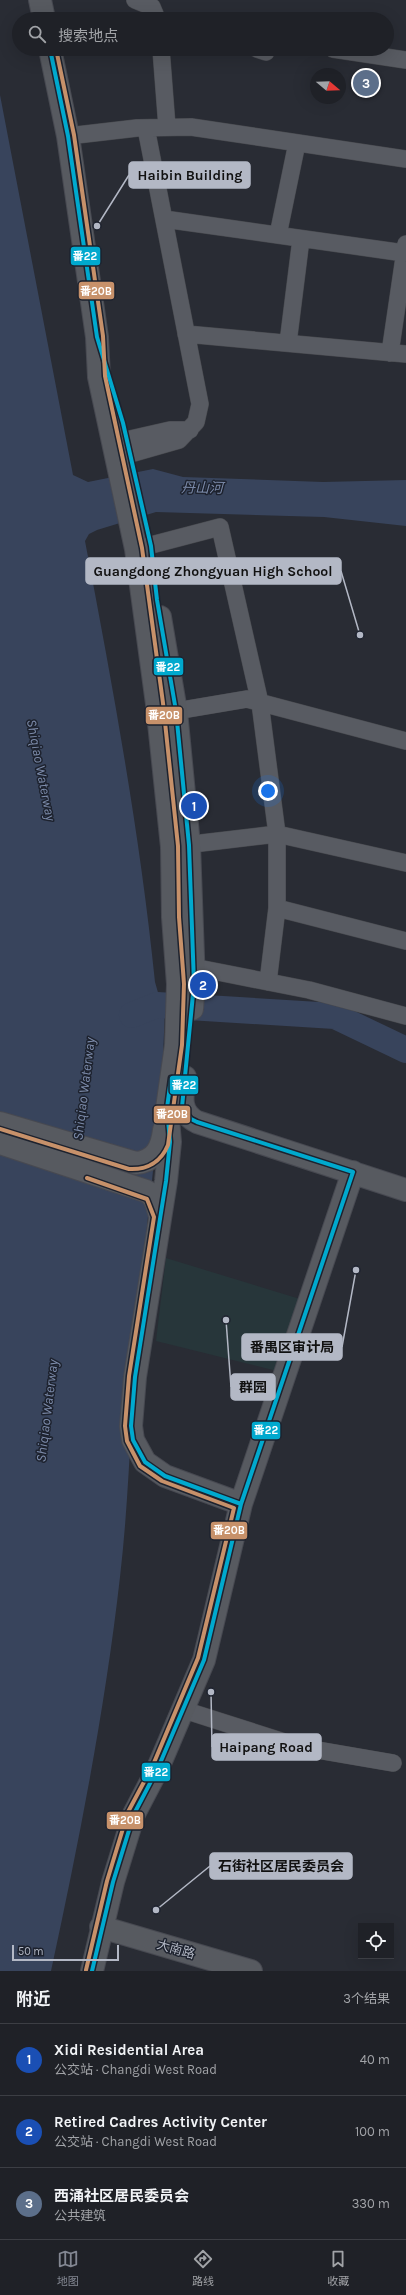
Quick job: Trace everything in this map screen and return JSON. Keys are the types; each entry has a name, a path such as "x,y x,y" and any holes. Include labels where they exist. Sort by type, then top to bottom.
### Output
{"street":[{"path":"40,0 43,12"},
{"path":"135,0 152,7 154,12"},
{"path":"51,56 68,136 97,337 126,455 143,547 157,600 176,711 180,846 188,978 182,1046 182,1107 191,1119 205,1125 406,1190"},
{"path":"162,56 167,128"},
{"path":"379,56 406,60"},
{"path":"68,136 146,128 192,127 406,159"},
{"path":"126,455 179,440 196,422 200,404 146,128"},
{"path":"278,236 297,143"},
{"path":"164,220 302,239 405,249 398,353 186,334"},
{"path":"288,344 302,239"},
{"path":"143,547 220,527 260,702 277,834 276,908 268,982"},
{"path":"143,547 157,704 180,846"},
{"path":"176,711 247,699 406,742"},
{"path":"180,846 277,834 406,863"},
{"path":"276,908 406,941"},
{"path":"188,978 268,982 309,990 406,1016"},
{"path":"182,1046 167,1108 160,1216 135,1377 131,1426 133,1440 144,1462 165,1476 241,1504"},
{"path":"0,1123 130,1163 142,1163 164,1148 179,1133 205,1125"},
{"path":"0,1143 146,1191 152,1194 156,1201 160,1216"},
{"path":"92,1971 101,1927 134,1814 158,1768 204,1660 241,1504 353,1172"},
{"path":"184,1710 300,1747 393,1763"},
{"name":"大南路","path":"101,1927 251,1971"}],"shaded area":[{"path":"166,1258 300,1299 277,1371 156,1341"}],"water":[{"path":"0,95 73,475 88,482 153,469 183,477 323,482 406,480 406,526 324,517 156,512 97,530 89,534 85,541 134,816 155,982 159,996 165,997 162,1077 138,1317 126,1512 120,1577 99,1726 51,1971 0,1971"}],"waterway":[{"path":"132,1015 157,1005 335,1016 406,1050"}],"transit line":[{"name":"番22","path":"51,56 68,136 97,337 123,423 151,546 157,600 176,711 189,845 194,984 182,1107 191,1119 197,1122 353,1172 241,1504 204,1660 158,1768 134,1814 113,1882 92,1971"},
{"name":"番20B","path":"0,1129 129,1169 142,1168 153,1164 165,1151 168,1145 182,1045 184,984 179,917 178,846 163,703 142,548 105,376 103,336 74,135 57,56"},
{"name":"番22","path":"171,1078 167,1108 170,1142 166,1181 135,1377 131,1426 133,1440 145,1462 165,1476 241,1504"},
{"name":"番20B","path":"86,1970 107,1881 128,1812 153,1765 198,1658 234,1508 162,1481 140,1466 127,1441 125,1426 129,1376 154,1217 147,1199 87,1178"}],"place":[{"name":"西涌社区居民委员会","path":"366,83"},
{"name":"Haibin Building","path":"97,226"},
{"name":"Guangdong Zhongyuan High School","path":"360,635"},
{"name":"Xidi Residential Area","path":"194,806"},
{"name":"Retired Cadres Activity Center","path":"203,985"},
{"name":"番禺区审计局","path":"356,1270"},
{"name":"群园","path":"226,1320"},
{"name":"Haipang Road","path":"211,1692"},
{"name":"石街社区居民委员会","path":"156,1910"}],"water label":[{"name":"丹山河","path":"202,488"},
{"name":"Shiqiao Waterway","path":"41,770"},
{"name":"Shiqiao Waterway","path":"84,1089"},
{"name":"Shiqiao Waterway","path":"47,1411"}]}
